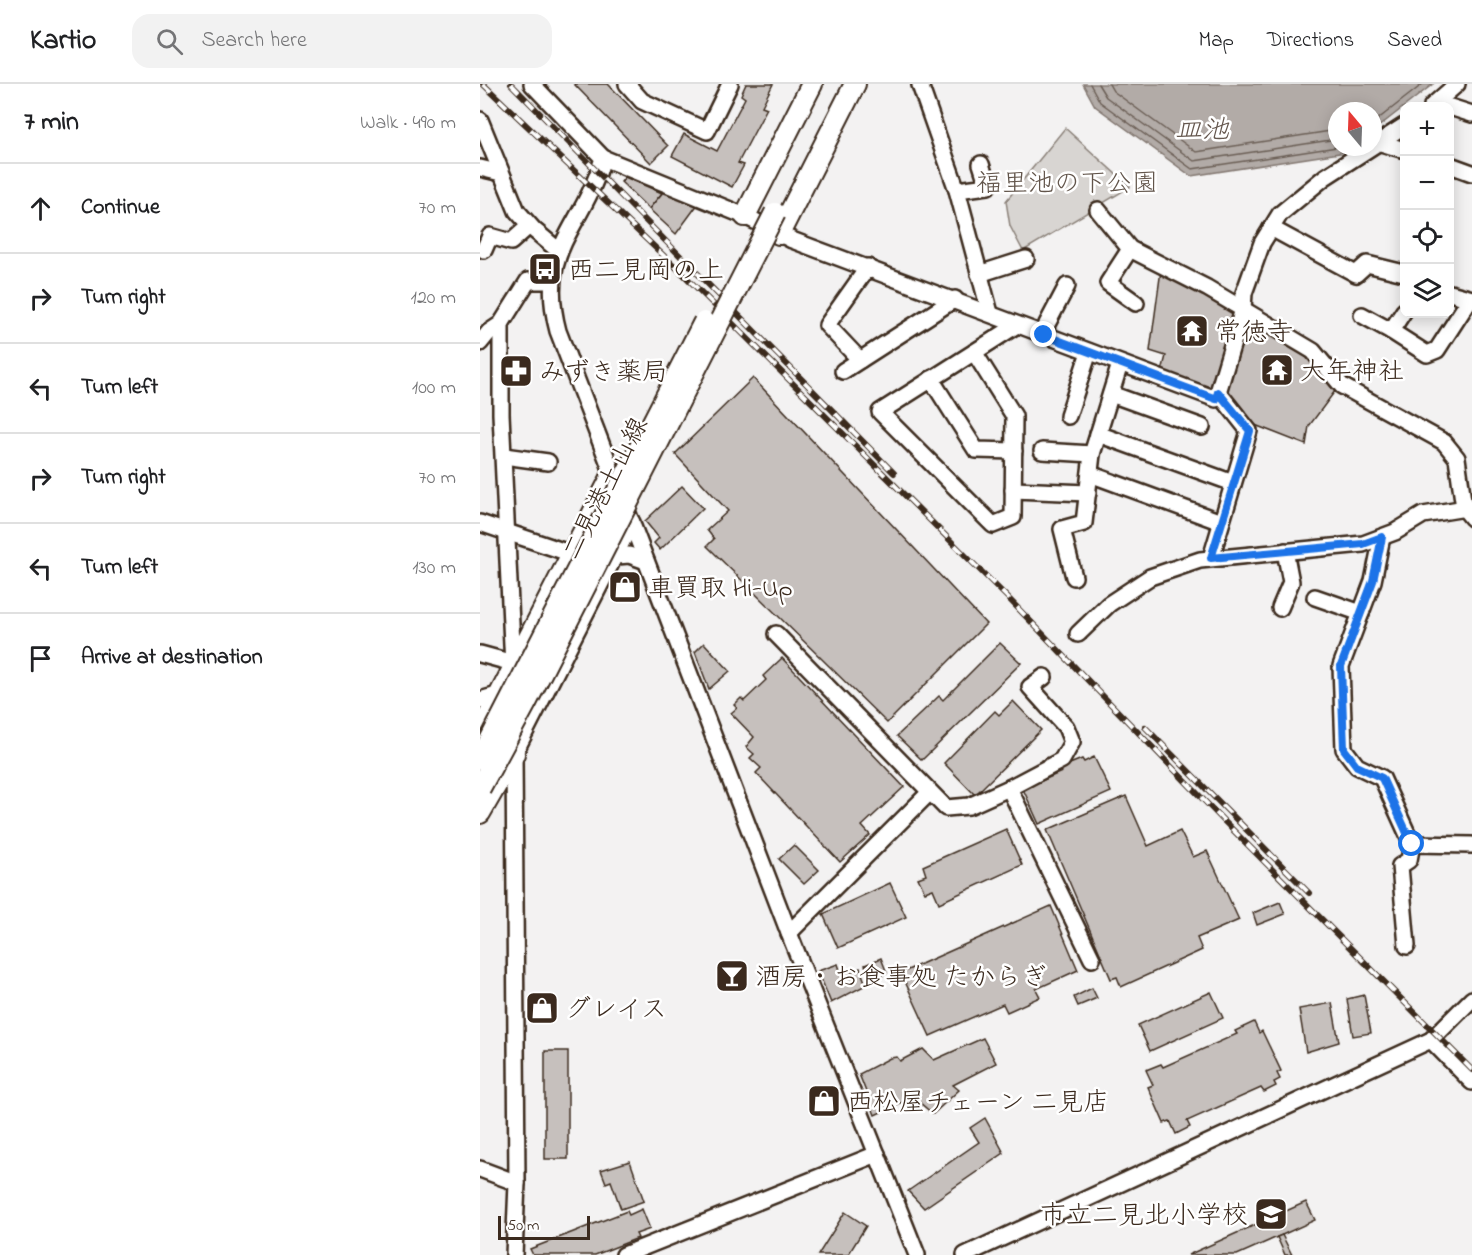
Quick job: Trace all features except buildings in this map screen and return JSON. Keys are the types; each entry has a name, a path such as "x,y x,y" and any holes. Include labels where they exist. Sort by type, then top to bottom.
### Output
{"main road":[{"path":"745,216 812,84"},
{"name":"二見港土山線","path":"480,788 532,691 770,209 826,84"},
{"name":"二見港土山線","path":"480,760 770,209 841,84"},
{"path":"779,234 855,84"},
{"path":"480,733 613,474"},
{"path":"480,813 514,754"}],"street":[{"path":"532,84 603,158 745,216 779,234 1216,399 1243,309 1244,293 1262,243 1280,214 1325,177 1359,156"},
{"path":"627,84 642,101 706,131 730,84"},
{"path":"1444,102 1457,84"},
{"path":"920,85 957,190 990,313"},
{"path":"1454,109 1472,114"},
{"path":"480,120 512,202 529,226 559,251"},
{"path":"1382,141 1400,129"},
{"path":"1382,142 1400,149"},
{"path":"603,158 591,195 559,251 551,281 552,305 558,331 789,933 917,1255"},
{"path":"957,190 988,186 981,164"},
{"path":"1454,167 1472,173"},
{"path":"480,168 501,172"},
{"path":"1078,634 1109,604 1150,577 1211,558 1363,544 1382,537 1423,515 1469,511 1457,458 1444,442 1342,386 1313,351 1243,309 1131,249 1098,210"},
{"path":"484,250 490,236 511,242 529,226"},
{"path":"1271,228 1356,274 1367,264 1400,272"},
{"path":"1131,249 1108,283 1136,303"},
{"path":"980,274 1026,259"},
{"path":"860,360 827,325 868,267"},
{"path":"480,343 489,332 501,324 528,281 551,281"},
{"path":"1044,335 1066,286"},
{"path":"1362,315 1427,354 1437,350 1471,299 1454,294"},
{"path":"843,371 955,299"},
{"path":"1391,331 1400,317"},
{"path":"501,324 513,666 517,1183 514,1255"},
{"path":"974,352 1014,416 1013,518 993,525 880,412 1017,324"},
{"path":"1068,416 1089,352"},
{"path":"1074,577 1062,529 1084,523 1092,454 1120,364"},
{"path":"932,379 976,450 1014,450"},
{"path":"1211,558 1250,431 1218,392"},
{"path":"1111,394 1202,427"},
{"path":"1098,435 1233,483"},
{"path":"1042,451 1092,454"},
{"path":"504,456 548,462"},
{"path":"1090,474 1221,522"},
{"path":"1013,490 1088,493"},
{"path":"514,754 632,522"},
{"path":"480,523 572,554 613,558 629,555 646,561"},
{"path":"1382,537 1373,581 1346,646 1341,666 1344,749 1357,766 1382,778 1412,844 1409,860 1400,866 1407,946"},
{"path":"1280,608 1290,582 1286,551"},
{"path":"1315,597 1361,614"},
{"path":"777,634 929,794 946,808 969,806 1062,760 1072,741 1066,727 1030,687 1044,677"},
{"path":"480,654 513,666"},
{"path":"480,700 501,694"},
{"path":"1009,788 1092,959"},
{"path":"789,933 929,794"},
{"path":"1412,844 1472,845"},
{"path":"965,1255 1431,1040 1472,999"},
{"path":"1431,1040 1472,1082"},
{"path":"624,1255 877,1154"},
{"path":"480,1169 517,1183"}],"green space":[{"name":"福里池の下公園","path":"1065,128 1130,187 1023,251 1010,226 1006,201"}],"water":[{"name":"皿池","path":"1083,84 1433,84 1410,102 1400,102 1400,110 1382,124 1382,102 1328,102 1328,155 1191,176 1095,106"}],"railway":[{"path":"483,84 683,274 1010,600 1223,820 1472,1070"},
{"path":"511,84 894,473"},
{"path":"1145,727 1309,893"}],"place":[{"name":"西二見岡の上","path":"545,269"},
{"name":"常徳寺","path":"1192,331"},
{"name":"大年神社","path":"1277,370"},
{"name":"みずき薬局","path":"516,371"},
{"name":"車買取 Hi-Up","path":"625,587"},
{"name":"酒房・お食事処 たからぎ","path":"732,976"},
{"name":"グレイス","path":"542,1008"},
{"name":"西松屋チェーン 二見店","path":"824,1101"},
{"name":"市立二見北小学校","path":"1271,1214"}],"route":[{"path":"1044,335 1216,399 1218,392 1250,431 1211,558 1363,544 1382,537 1375,562 1373,581 1357,627 1346,646 1341,666 1344,749 1357,766 1382,778 1412,844"}]}
